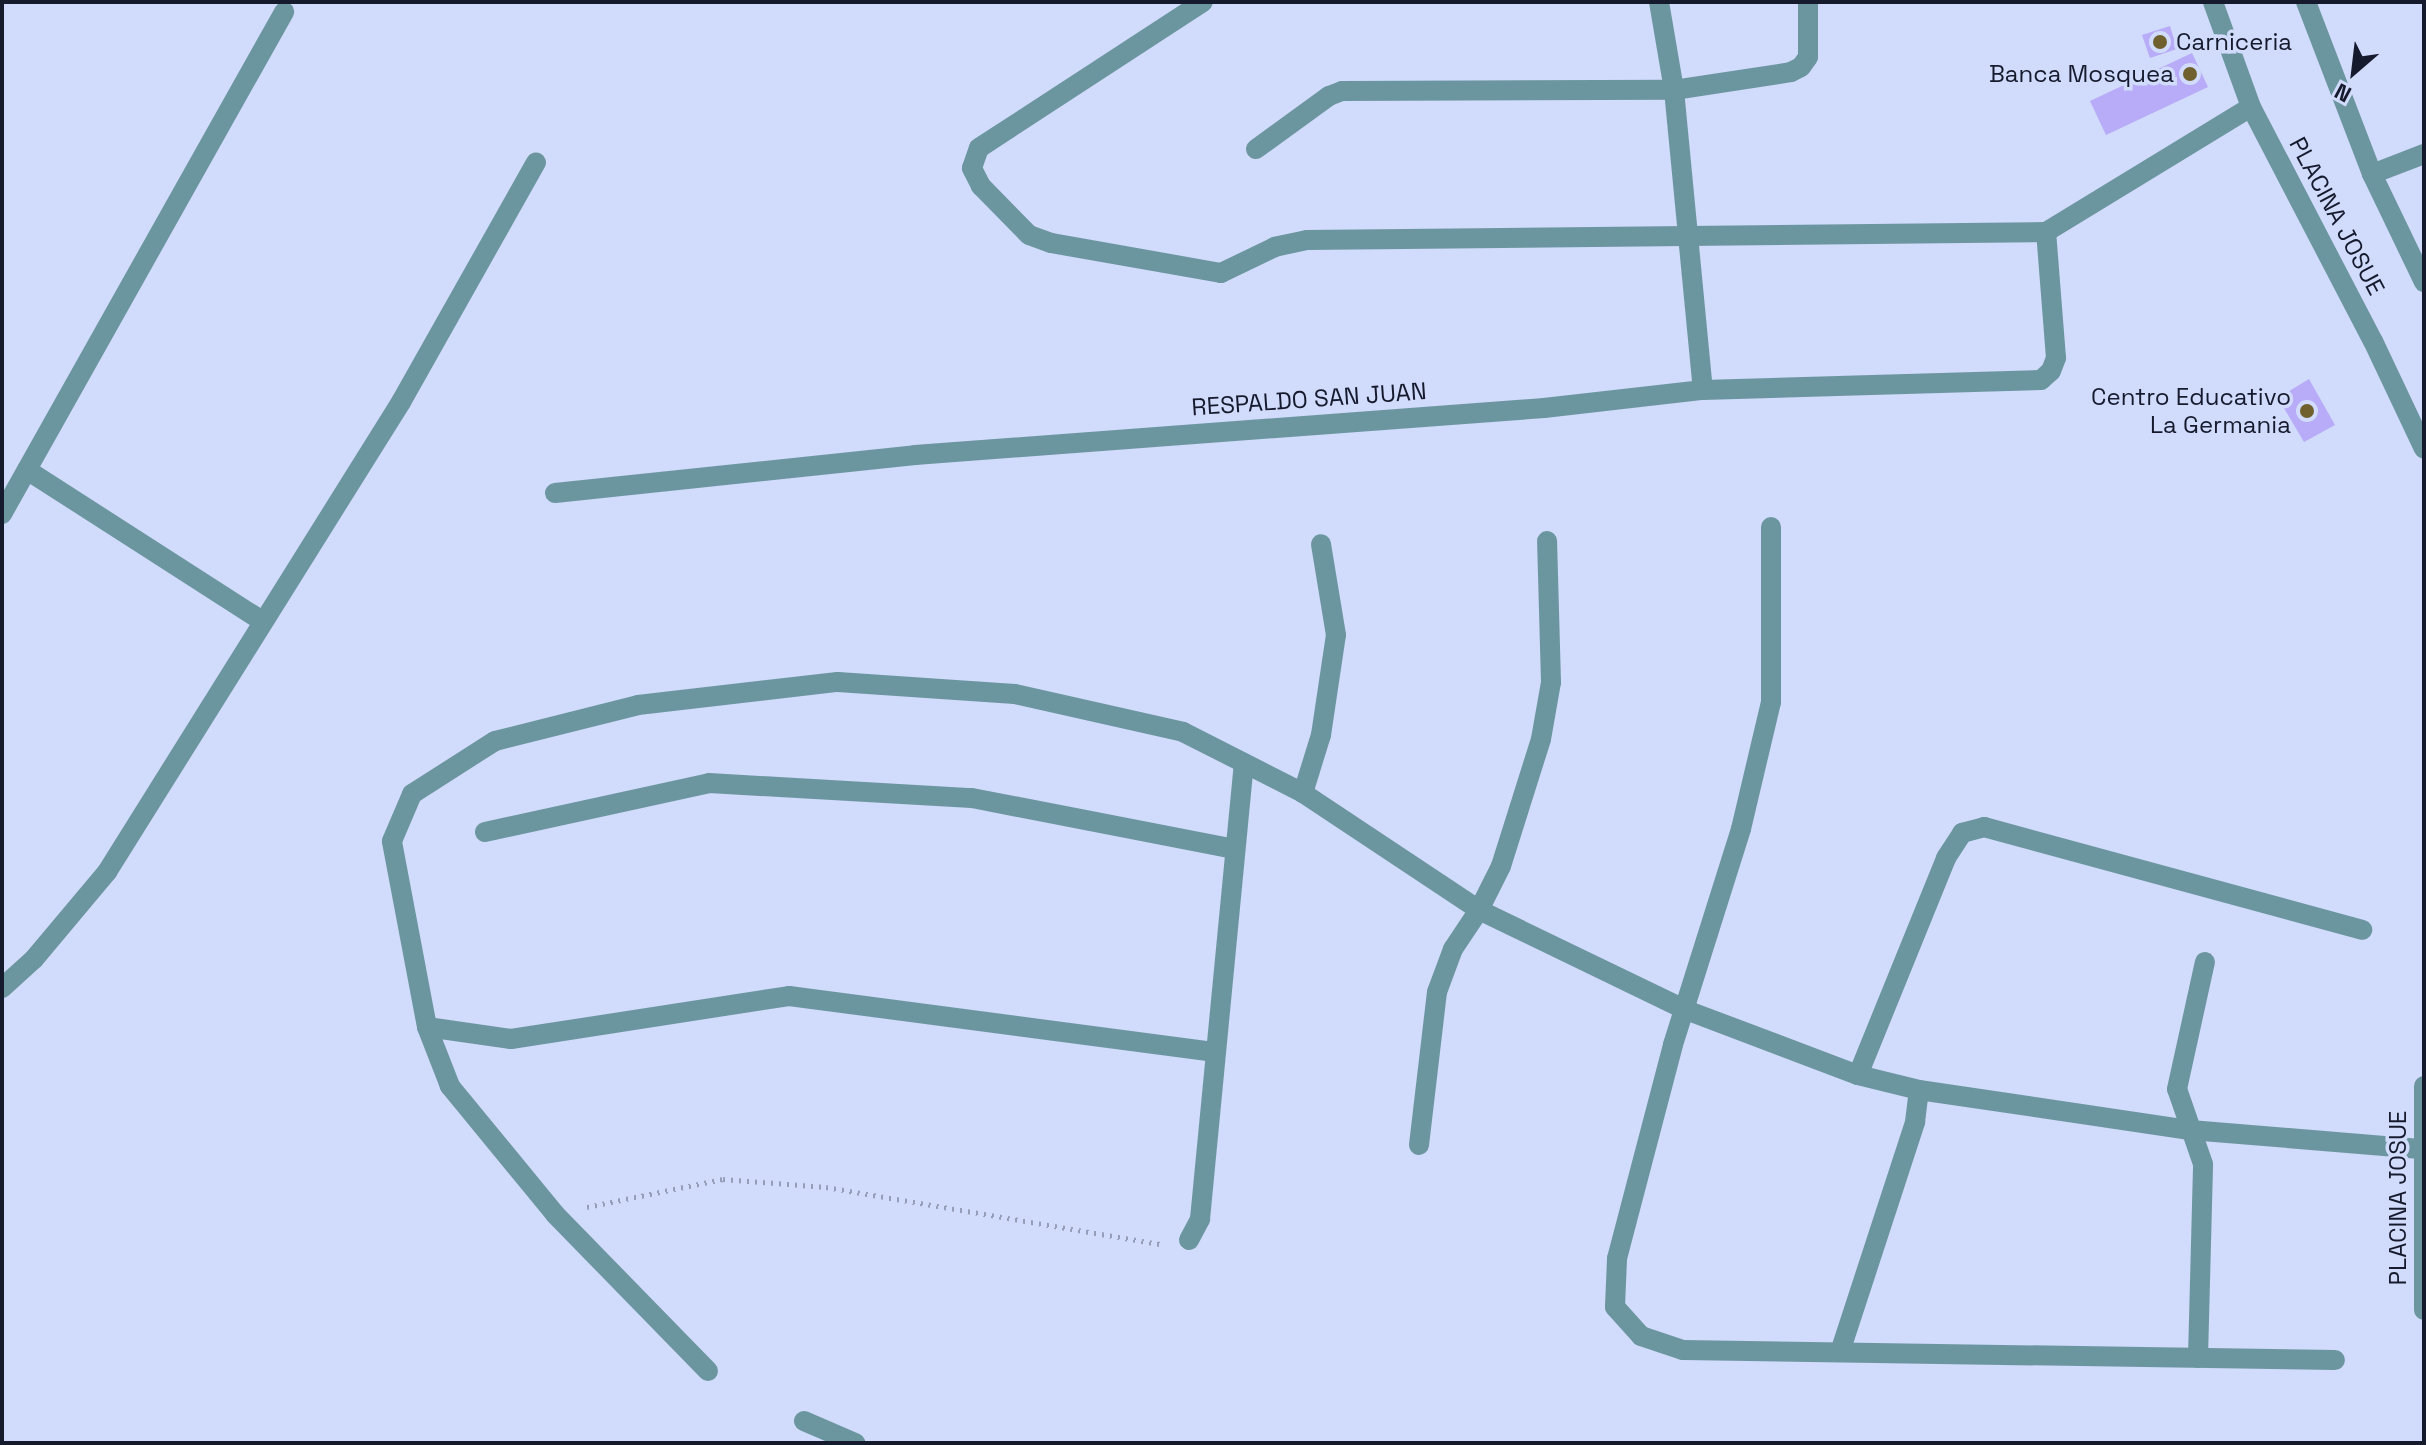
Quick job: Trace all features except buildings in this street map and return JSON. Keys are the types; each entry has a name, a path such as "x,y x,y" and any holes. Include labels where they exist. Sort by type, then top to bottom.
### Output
{"street":[{"path":"1203,2 979,148 972,168 981,186 1029,235 1051,243 1221,273 1275,247 1307,240 2046,232 2251,107"},
{"path":"1659,2 1674,90 1703,390"},
{"path":"1256,149 1329,96 1342,91 1674,90 1791,72 1801,67 1808,57 1808,2"},
{"name":"PLACINA JOSUE","path":"2213,2 2251,107 2373,341 2424,449"},
{"path":"2306,2 2372,174 2424,282"},
{"path":"2,514 284,12"},
{"path":"2372,174 2424,154"},
{"path":"2,988 34,959 107,872 401,402 536,162"},
{"name":"RESPALDO SAN JUAN","path":"555,493 915,455 1544,408 1703,390 2041,380 2056,358 2046,232"},
{"path":"27,470 262,621"},
{"path":"1771,527 1771,702 1741,829 1673,1045 1617,1259 1615,1307 1641,1336 1683,1350 2335,1360"},
{"path":"1419,1145 1437,992 1453,949 1479,910 1501,866 1541,739 1551,682 1547,541"},
{"path":"1303,793 1321,735 1336,635 1321,544"},
{"path":"708,1371 555,1214 450,1086 427,1027 392,841 412,794 495,741 638,705 838,682 1015,694 1183,732 1303,793 1479,910 1686,1010 1858,1075 1919,1090 2190,1130 2423,1149"},
{"path":"1189,1240 1200,1219 1244,763"},
{"path":"485,832 709,783 972,798 1235,849"},
{"path":"1858,1075 1946,858 1962,833 1984,827 2362,930"},
{"path":"2198,1358 2203,1164 2177,1089 2205,962"},
{"path":"427,1027 511,1039 789,996 1215,1052"},
{"name":"PLACINA JOSUE","path":"2424,1086 2424,1310"},
{"path":"1840,1352 1915,1122 1919,1090"},
{"path":"804,1421 855,1443"}],"path":[{"path":"555,1214 723,1179 826,1187 1168,1246 1189,1240"}],"place":[{"name":"Carniceria","path":"2160,42"},
{"name":"Banca Mosquea","path":"2190,74"},
{"name":"Centro Educativo La Germania","path":"2307,411"}]}
